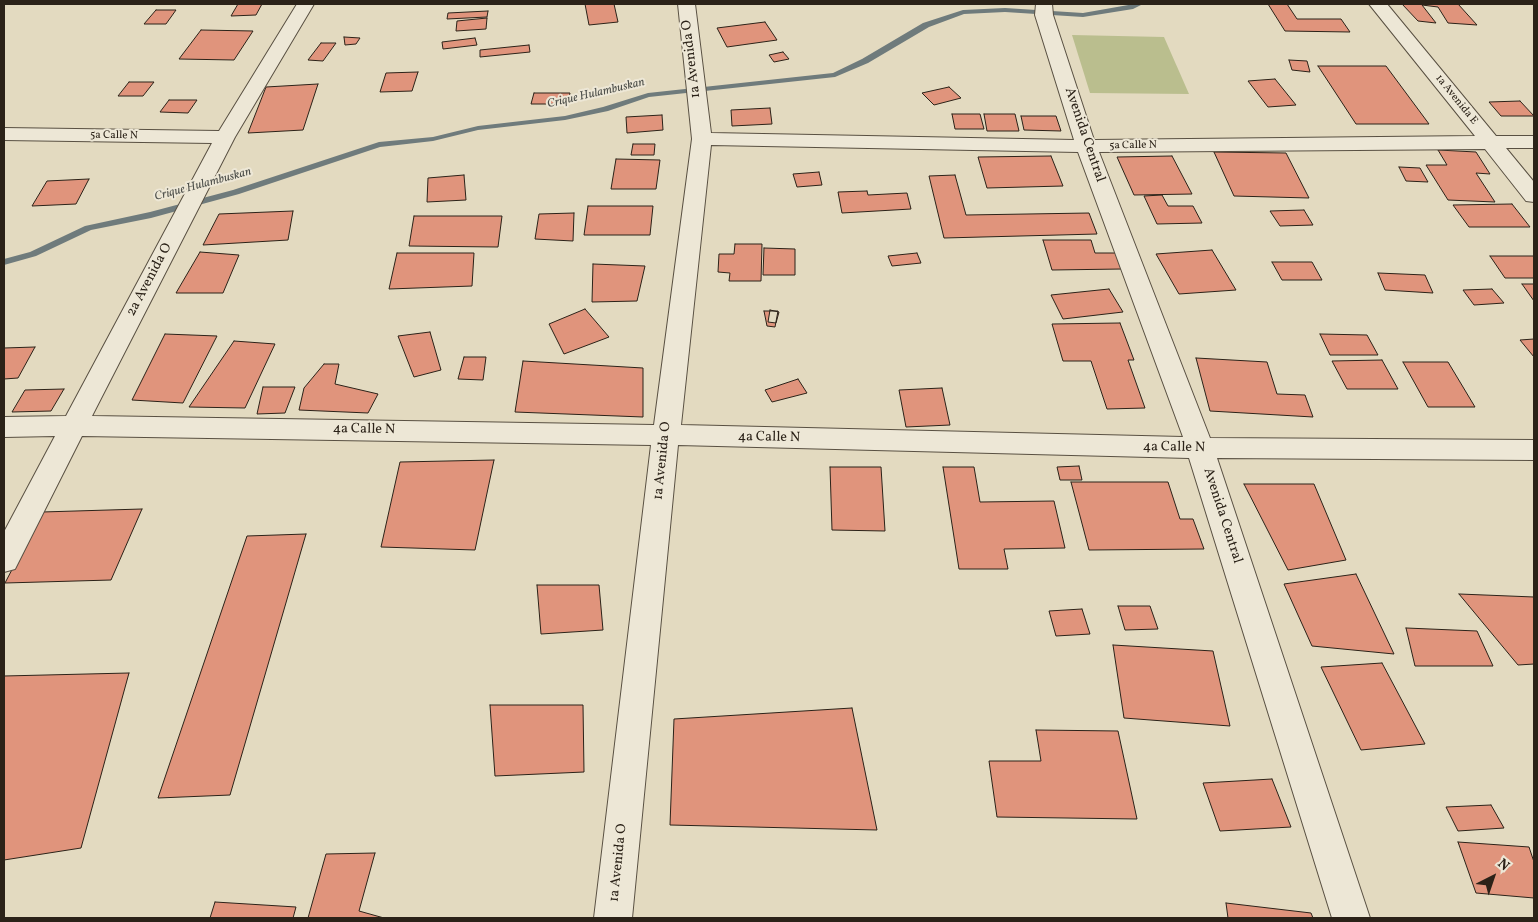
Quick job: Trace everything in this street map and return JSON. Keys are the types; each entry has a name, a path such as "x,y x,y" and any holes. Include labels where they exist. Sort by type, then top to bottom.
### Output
{"street":[{"name":"2a Avenida O","path":"4,560 225,138 305,4"},
{"name":"1a Avenida O","path":"613,918 666,435 702,139 686,4"},
{"name":"Avenida Central","path":"1044,4 1044,14 1086,146 1200,448 1351,918"},
{"name":"1a Avenida E","path":"1378,4 1534,196"},
{"name":"5a Calle N","path":"4,134 225,138"},
{"name":"5a Calle N","path":"702,139 1086,146 1534,142"},
{"name":"4a Calle N","path":"4,427 74,426 666,435 1200,448 1534,450"}],"green space":[{"path":"1072,35 1164,37 1189,94 1090,93"}],"building":[{"path":"238,4 262,4 256,15 231,16"},
{"path":"585,4 614,4 618,22 589,25"},
{"path":"1268,4 1287,4 1297,19 1341,19 1350,32 1285,31"},
{"path":"1402,4 1458,4 1477,25 1448,23 1438,7 1422,5 1436,23 1418,21"},
{"path":"156,10 176,10 166,24 144,24"},
{"path":"488,11 487,17 447,19 448,13"},
{"path":"487,18 486,29 456,31 457,21"},
{"path":"765,22 777,40 727,47 717,28"},
{"path":"201,30 253,31 234,60 179,59"},
{"path":"344,37 360,38 356,44 345,45"},
{"path":"475,38 477,45 443,49 442,42"},
{"path":"321,43 336,43 323,61 308,60"},
{"path":"529,45 530,52 480,57 480,50"},
{"path":"783,52 789,59 774,62 769,55"},
{"path":"1289,60 1307,61 1310,72 1292,70"},
{"path":"1318,66 1386,66 1429,124 1356,124"},
{"path":"418,72 412,91 380,92 386,73"},
{"path":"1275,79 1296,105 1268,107 1248,81"},
{"path":"129,82 154,82 143,96 118,96"},
{"path":"318,84 303,130 248,133 266,87"},
{"path":"949,87 961,98 934,105 922,93"},
{"path":"534,93 570,93 568,104 531,104"},
{"path":"169,100 197,100 188,113 160,112"},
{"path":"1520,101 1534,116 1501,116 1489,102"},
{"path":"770,108 772,124 732,126 731,110"},
{"path":"952,114 980,114 984,129 955,129"},
{"path":"984,114 1015,114 1019,131 987,131"},
{"path":"662,115 663,130 627,133 626,117"},
{"path":"1021,116 1056,116 1061,131 1024,130"},
{"path":"633,144 655,144 654,155 631,155"},
{"path":"1438,150 1476,152 1490,174 1476,173 1495,202 1448,200 1426,165 1447,165"},
{"path":"1214,152 1286,153 1309,198 1234,196"},
{"path":"1051,156 1063,186 987,188 978,157"},
{"path":"1172,156 1192,194 1134,195 1117,157"},
{"path":"616,159 660,160 656,189 611,189"},
{"path":"1399,167 1420,168 1428,182 1406,181"},
{"path":"819,172 822,185 797,187 793,174"},
{"path":"464,175 466,200 427,202 428,178"},
{"path":"955,175 966,215 1089,213 1097,234 944,238 929,176"},
{"path":"89,179 76,204 32,206 47,181"},
{"path":"867,191 868,195 907,193 911,209 842,213 838,192"},
{"path":"1162,195 1168,206 1193,206 1202,223 1157,224 1144,196"},
{"path":"1512,204 1530,227 1469,227 1453,205"},
{"path":"588,206 653,206 650,235 584,235"},
{"path":"1304,210 1313,225 1280,226 1270,211"},
{"path":"293,211 288,240 203,245 219,214"},
{"path":"574,213 573,241 535,239 539,214"},
{"path":"414,216 502,216 498,247 409,246"},
{"path":"1043,240 1091,240 1095,253 1117,253 1122,269 1052,270"},
{"path":"735,244 762,244 761,281 729,281 730,273 718,272 719,254 734,254"},
{"path":"764,248 795,249 795,275 763,275"},
{"path":"1212,250 1236,290 1179,294 1156,254"},
{"path":"200,252 239,255 223,293 176,293"},
{"path":"397,253 474,253 472,286 389,289"},
{"path":"917,253 921,263 892,266 888,256"},
{"path":"1490,256 1534,256 1534,278 1505,278"},
{"path":"1272,262 1312,262 1322,280 1282,280"},
{"path":"593,264 645,266 637,301 592,302"},
{"path":"1378,273 1425,275 1433,293 1385,290"},
{"path":"1522,284 1534,284 1534,301"},
{"path":"1109,289 1123,312 1063,319 1051,295"},
{"path":"1492,289 1504,303 1474,305 1463,290"},
{"path":"585,309 609,337 564,354 549,324"},
{"path":"770,310 779,312 776,323 768,322"},
{"path":"764,311 778,311 775,327 767,326"},
{"path":"1120,323 1134,360 1128,360 1145,408 1107,409 1091,361 1063,361 1052,324"},
{"path":"430,332 441,370 414,377 398,336"},
{"path":"165,334 217,336 183,403 132,400"},
{"path":"1320,334 1367,335 1378,355 1330,355"},
{"path":"1534,339 1534,357 1520,340"},
{"path":"234,341 275,344 245,408 189,407"},
{"path":"35,347 18,378 4,379 4,348"},
{"path":"464,357 486,357 483,380 458,379"},
{"path":"1196,358 1267,362 1277,394 1305,395 1313,417 1210,411"},
{"path":"1382,360 1398,389 1347,389 1332,361"},
{"path":"523,361 643,368 643,417 515,412"},
{"path":"1403,362 1448,362 1475,407 1428,407"},
{"path":"324,364 339,364 335,384 378,394 368,413 299,410 304,388"},
{"path":"798,379 807,393 772,402 765,390"},
{"path":"263,387 295,387 285,413 257,414"},
{"path":"942,388 950,425 906,427 899,390"},
{"path":"64,389 51,411 12,412 25,390"},
{"path":"494,460 475,550 381,547 400,462"},
{"path":"1079,466 1082,480 1060,480 1057,467"},
{"path":"830,467 881,467 885,531 832,530"},
{"path":"943,467 974,467 980,502 1054,501 1065,548 1004,549 1008,569 959,569"},
{"path":"1071,482 1168,482 1180,519 1193,519 1204,549 1089,550"},
{"path":"1244,484 1314,484 1346,560 1288,570"},
{"path":"142,509 111,580 5,583 42,512"},
{"path":"306,534 230,795 158,798 247,536"},
{"path":"1356,574 1394,654 1312,646 1284,584"},
{"path":"537,585 599,585 603,630 541,634"},
{"path":"1459,594 1534,597 1534,664 1518,665"},
{"path":"1118,606 1150,606 1158,629 1125,630"},
{"path":"1082,609 1090,634 1056,636 1049,611"},
{"path":"1406,628 1477,631 1493,666 1415,666"},
{"path":"1113,645 1213,651 1230,726 1124,718"},
{"path":"1382,663 1425,744 1361,750 1321,667"},
{"path":"129,673 81,848 4,860 4,676"},
{"path":"490,705 583,705 584,772 495,776"},
{"path":"852,708 877,830 670,825 674,719"},
{"path":"1036,730 1118,731 1137,819 997,817 989,761 1041,761"},
{"path":"1272,779 1291,827 1220,831 1203,783"},
{"path":"1491,805 1504,828 1458,831 1446,807"},
{"path":"1458,842 1529,847 1534,862 1534,898 1476,893"},
{"path":"375,853 359,911 384,918 308,918 326,854"},
{"path":"215,902 296,907 293,918 210,918"},
{"path":"1226,903 1311,913 1313,918 1228,918"}],"waterway":[{"name":"Crique Hulambuskan","path":"4,262 33,254 88,228 151,215 236,192 379,145 433,139 478,128 565,118 605,109 648,95 835,75 865,61 926,25 963,12 1005,10 1083,15 1133,7 1139,4"}]}
